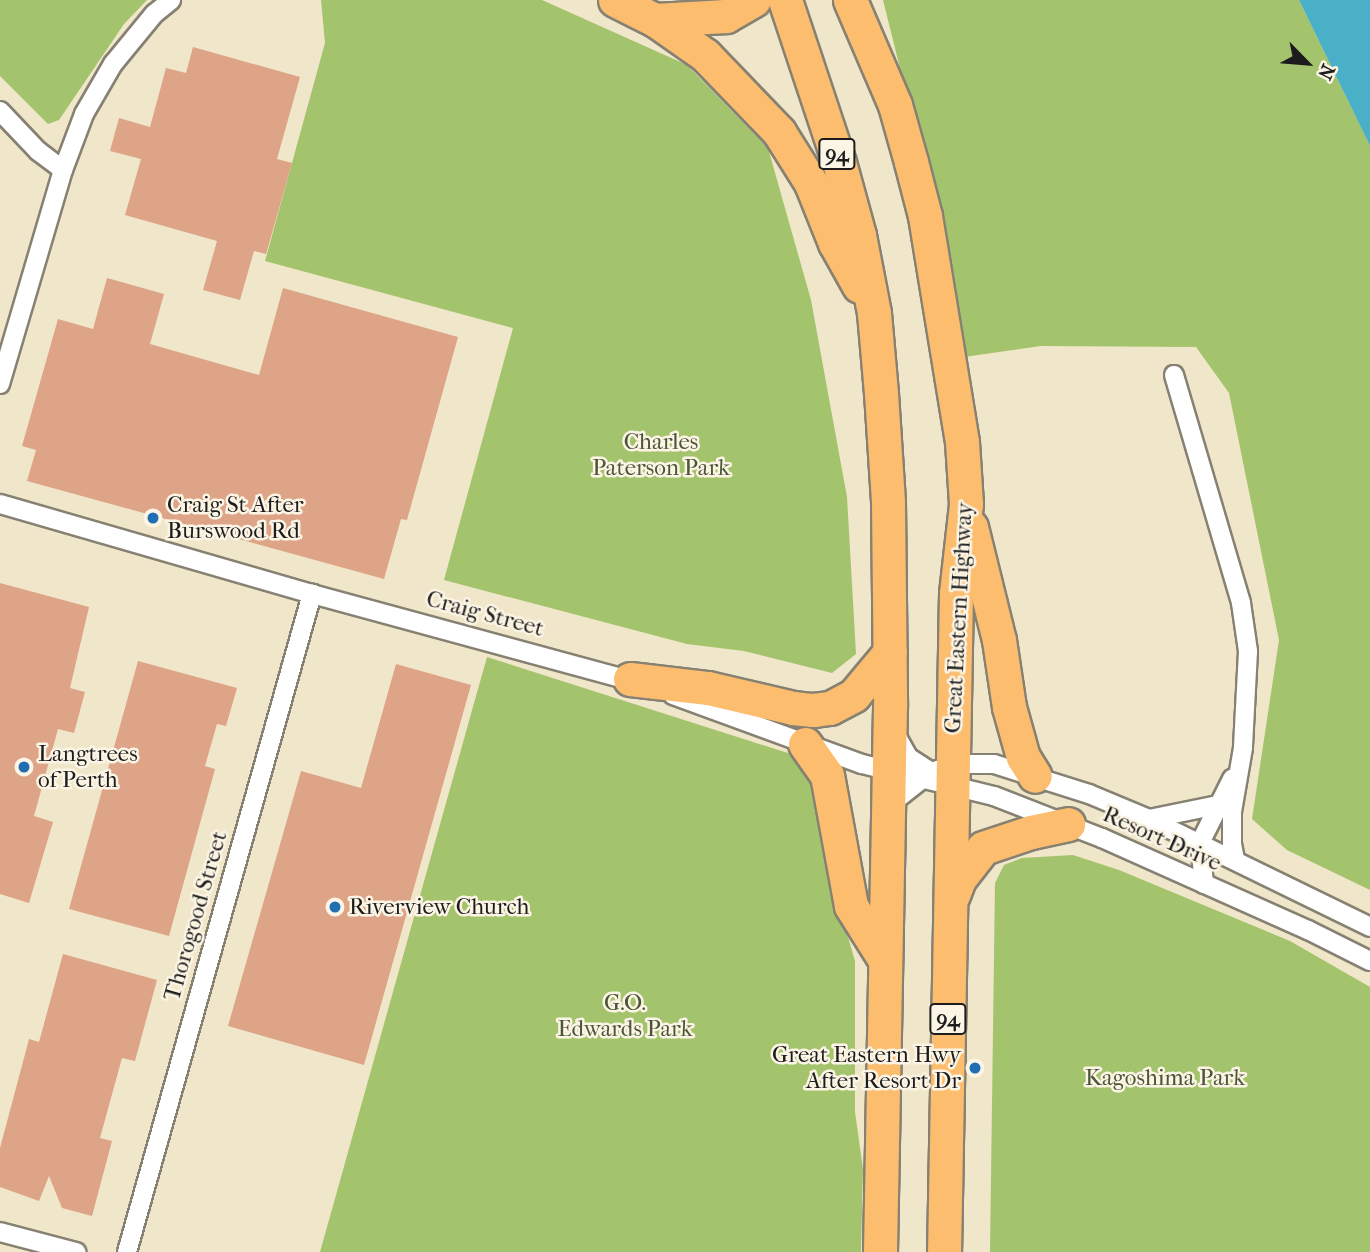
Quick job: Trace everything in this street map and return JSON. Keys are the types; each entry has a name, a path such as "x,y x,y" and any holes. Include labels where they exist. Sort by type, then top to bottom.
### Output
{"highway":[{"path":"615,0 656,20 705,55 779,132 811,183 835,243 874,313"},
{"path":"656,20 726,16 754,0"},
{"name":"94","path":"785,0 839,162 859,235 874,313 888,502 890,652 880,1252"},
{"name":"Great Eastern Highway","path":"850,0 895,105 925,216 961,443 966,504 940,776 950,904 944,1252"},
{"path":"966,504 999,640 1009,707 1023,757 1035,776"},
{"path":"629,679 708,688 793,708 813,710 830,708 854,695 890,652"},
{"path":"805,744 827,775 851,906 885,960"},
{"path":"950,904 959,879 983,848 1031,832 1068,824"}],"street":[{"path":"0,384 63,170 98,86 154,14 171,0"},
{"path":"0,111 38,151 63,170"},
{"path":"1174,375 1216,513 1243,615 1248,651 1248,699 1243,748 1237,770 1232,844 1236,860"},
{"name":"Craig Street","path":"0,504 312,594 629,679 805,744 889,770 940,776"},
{"name":"Thorogood Street","path":"127,1252 312,594"},
{"name":"Resort Drive","path":"890,707 897,737 908,757 940,776 1068,824 1370,961"},
{"name":"Resort Drive","path":"940,776 994,764 1035,776 1149,818 1370,927"},
{"path":"1204,884 1200,843 1237,770"},
{"path":"888,806 940,776"},
{"path":"1149,818 1218,805"},
{"path":"0,1231 76,1252"}],"green space":[{"path":"0,0 147,0 124,24 59,120 48,124 0,76"},
{"name":"Charles Paterson Park","path":"321,0 542,0 687,65 768,148 811,300 847,497 856,654 832,673 744,651 687,644 444,580 513,328 265,261 325,43"},
{"path":"883,0 1299,0 1370,146 1370,890 1287,850 1252,819 1279,640 1229,393 1196,347 1041,346 964,357 940,229"},
{"name":"G.O. Edwards Park","path":"487,657 791,754 810,771 827,864 855,961 855,1112 863,1169 861,1252 320,1252"},
{"name":"Kagoshima Park","path":"1073,855 1119,870 1290,941 1370,987 1370,1252 990,1252 995,883 1004,865 1022,858"}],"water":[{"path":"1299,0 1370,0 1370,146"}],"building":[{"path":"193,47 300,77 277,159 292,163 266,254 254,251 240,300 203,290 217,241 125,215 141,159 110,151 119,118 150,127 166,68 186,73"},
{"path":"107,278 164,294 150,344 259,375 283,288 458,337 407,520 401,519 384,579 27,481 36,450 22,446 58,319 93,329"},
{"path":"0,583 89,607 70,688 85,692 74,733 58,729 34,816 53,822 29,903 0,894"},
{"path":"138,661 237,688 226,726 217,724 205,766 215,769 169,936 69,909"},
{"name":"Riverview Church","path":"396,664 471,685 364,1065 228,1026 301,771 361,788"},
{"path":"63,954 157,980 135,1061 122,1058 100,1138 112,1141 92,1216 62,1208 49,1176 39,1201 0,1187 0,1148 29,1039 39,1042"}],"place":[{"name":"Craig St After Burswood Rd","path":"153,518"},
{"name":"Langtrees of Perth","path":"24,767"},
{"name":"Riverview Church","path":"335,907"},
{"name":"Great Eastern Hwy After Resort Dr","path":"975,1068"}]}
